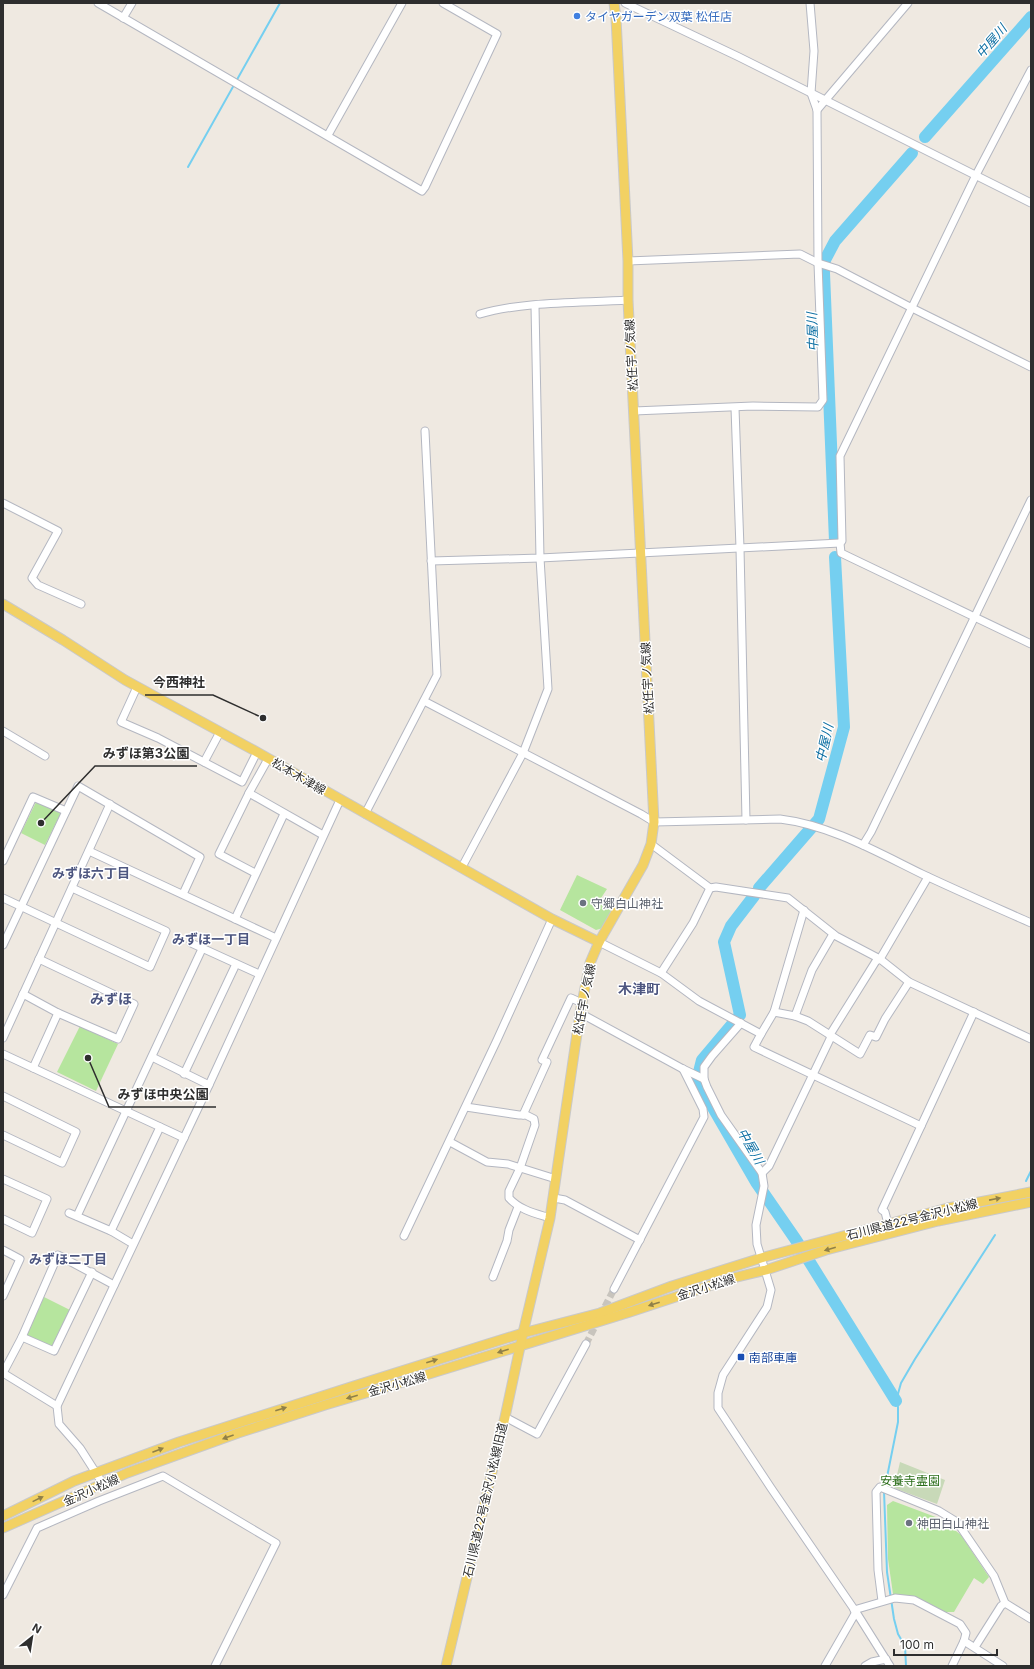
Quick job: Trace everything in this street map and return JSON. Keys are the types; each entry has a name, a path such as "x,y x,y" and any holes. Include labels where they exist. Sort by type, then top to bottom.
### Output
{"main road":[{"name":"松任宇ノ気線","path":"523,1333 554,1198 580,1013 590,963 599,942 643,865 651,844 654,822 628,300 628,261 614,3"},
{"name":"松本木津線","path":"3,604 137,687 257,752 340,800 462,867 552,920 599,942"},
{"name":"石川県道22号金沢小松線","path":"794,1249 948,1208 1031,1192"},
{"name":"石川県道22号金沢小松線","path":"798,1259 938,1221 1031,1202"},
{"name":"金沢小松線","path":"3,1516 74,1481 179,1442 523,1333 600,1313 659,1290 794,1249"},
{"name":"金沢小松線","path":"3,1528 127,1474 238,1433 798,1259"},
{"name":"石川県道22号金沢小松線旧道","path":"446,1666 505,1417 523,1333"}],"street":[{"path":"98,3 328,135 422,191 497,34 443,3"},
{"path":"123,18 132,3"},
{"path":"328,135 402,3"},
{"path":"625,3 739,57 1031,203"},
{"path":"634,410 735,408 753,406 818,407 823,400 822,264 817,110 811,93 814,51 810,3"},
{"path":"817,110 908,3"},
{"path":"1031,70 976,175 840,456 841,553 1031,644"},
{"path":"628,261 800,254 837,269 912,308 1031,366"},
{"path":"480,314 493,310 535,306 628,300"},
{"path":"462,867 523,753 548,689 540,558 535,306"},
{"path":"735,408 740,548 746,820"},
{"path":"365,814 437,675 425,431"},
{"path":"863,846 1031,500"},
{"path":"3,503 58,531 32,578 38,585 81,604"},
{"path":"432,560 540,558 840,543"},
{"path":"137,687 121,722 158,738 242,782 257,752"},
{"path":"424,701 654,822 780,819 800,821 814,825 863,846 1031,923"},
{"path":"3,731 45,756"},
{"path":"204,762 220,732"},
{"path":"256,873 219,854 249,793 268,759"},
{"path":"3,945 78,786 200,856 183,894"},
{"path":"249,793 323,835"},
{"path":"3,861 33,797 66,811"},
{"path":"103,1484 80,1448 58,1424 57,1406 209,1085 340,800"},
{"path":"3,1038 110,804"},
{"path":"235,919 284,814"},
{"path":"651,844 710,888 716,887 788,898 833,934 880,959 909,982 1031,1040"},
{"path":"89,851 276,938"},
{"path":"762,1174 769,1166 831,1033 876,961 880,959 928,877"},
{"path":"3,898 150,968 166,931 72,888"},
{"path":"661,973 693,923 710,888"},
{"path":"804,910 774,1012 754,1047 921,1126"},
{"path":"404,1236 466,1108 552,920"},
{"path":"795,1016 812,970 833,934"},
{"path":"599,942 661,973 699,1001 761,1034"},
{"path":"190,943 259,974"},
{"path":"77,1216 202,948"},
{"path":"23,994 58,1013 118,1039 134,1004 39,959"},
{"path":"184,1074 236,964"},
{"path":"774,1012 795,1016 808,1021 860,1054 870,1036 876,1037 885,1019 909,982"},
{"path":"523,1115 571,998 582,1003"},
{"path":"888,1224 885,1212 882,1210 974,1012"},
{"path":"33,1068 58,1013"},
{"path":"580,1013 683,1069 699,1076 707,1087 721,1115 762,1174 764,1186 763,1197 756,1225 757,1244 771,1290 767,1307 723,1375 718,1393 718,1408 770,1488 855,1611 890,1666"},
{"path":"699,1076 737,1021"},
{"path":"3,1054 184,1138"},
{"path":"152,1057 209,1085"},
{"path":"614,1289 704,1117 703,1109 683,1069"},
{"path":"3,1096 76,1132 62,1163 3,1135"},
{"path":"466,1108 526,1115 534,1119 535,1126 520,1168 508,1191 509,1198 518,1207 550,1218"},
{"path":"111,1231 160,1127"},
{"path":"450,1142 487,1162 508,1164 556,1179"},
{"path":"3,1179 47,1199 32,1233 3,1219"},
{"path":"554,1198 565,1200 640,1240"},
{"path":"494,1277 518,1207"},
{"path":"69,1213 111,1231 133,1244"},
{"path":"3,1250 20,1259 3,1296"},
{"path":"57,1406 3,1373 22,1337 58,1255 114,1285"},
{"path":"22,1337 54,1351 92,1272"},
{"path":"505,1417 537,1434 586,1344"},
{"path":"3,1595 37,1528 99,1500 163,1476 276,1543 215,1666"},
{"path":"885,1600 878,1570 876,1492 880,1487 939,1511 957,1522 994,1576 1005,1603 1031,1619"},
{"path":"93,1489 99,1500"},
{"path":"825,1666 855,1611 895,1598 914,1600 960,1624 966,1633 964,1641 952,1666"},
{"path":"975,1647 1001,1606 1005,1603"},
{"path":"964,1641 1003,1666"},
{"path":"865,1666 872,1662 886,1659"}],"green space":[{"path":"36,802 61,813 45,845 21,833"},
{"path":"577,875 607,889 601,898 614,908 603,928 596,930 560,910"},
{"path":"80,1026 118,1044 96,1091 57,1072"},
{"path":"44,1297 70,1310 53,1347 26,1335"},
{"name":"安養寺霊園","path":"900,1462 945,1480 937,1504 894,1488"},
{"path":"893,1501 941,1519 961,1535 989,1577 983,1584 974,1578 954,1612 944,1612 913,1596 893,1594 888,1559 887,1505"}],"waterway":[{"path":"188,167 280,3"},
{"name":"中屋川","path":"925,137 1031,17"},
{"name":"中屋川","path":"835,541 824,273 825,260 835,241 912,153"},
{"name":"中屋川","path":"759,888 819,819 844,727 835,557"},
{"name":"中屋川","path":"754,896 731,926 724,942 740,1015 702,1060 697,1080 756,1182 796,1240 896,1401"},
{"path":"1026,1181 1031,1171"},
{"path":"885,1487 898,1422 898,1407 896,1401 901,1383 995,1235"},
{"path":"884,1491 887,1572 894,1619 898,1634 905,1646 906,1666"}],"tunnel":[{"path":"586,1344 614,1289"}],"place":[{"name":"タイヤガーデン双葉 松任店","path":"577,16"},
{"name":"今西神社","path":"263,718"},
{"name":"みずほ第3公園","path":"41,823"},
{"name":"守郷白山神社","path":"583,903"},
{"name":"みずほ中央公園","path":"88,1058"},
{"name":"南部車庫","path":"741,1357"},
{"name":"神田白山神社","path":"909,1523"}],"district":[{"name":"みずほ六丁目","path":"91,873"},
{"name":"みずほ一丁目","path":"211,939"},
{"name":"木津町","path":"639,988"},
{"name":"みずほ","path":"111,998"},
{"name":"みずほ二丁目","path":"68,1259"}]}
